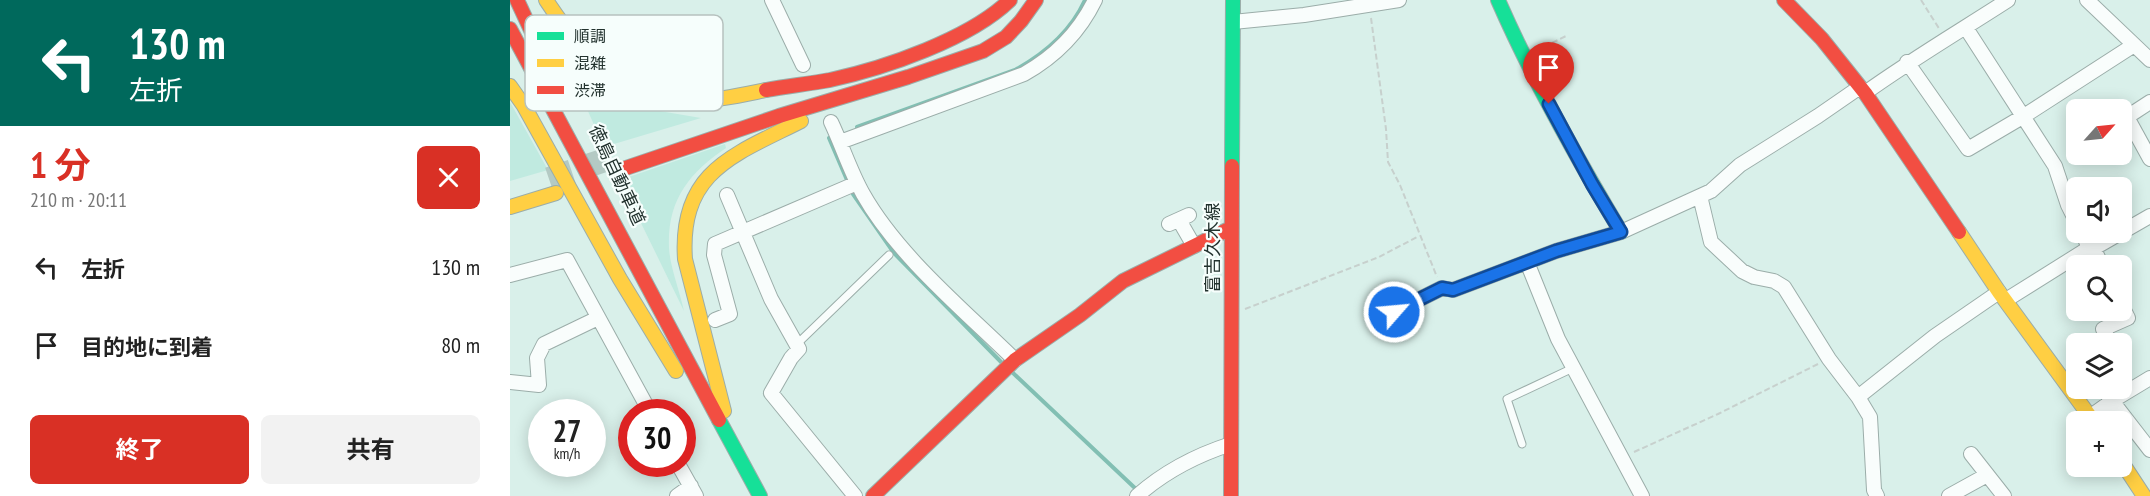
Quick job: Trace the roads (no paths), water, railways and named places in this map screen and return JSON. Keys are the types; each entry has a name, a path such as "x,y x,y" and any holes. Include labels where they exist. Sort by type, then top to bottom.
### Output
{"main road":[{"name":"徳島自動車道","path":"517,0 525,17"},
{"path":"546,0 556,15"},
{"path":"962,34 977,20 992,0"},
{"path":"775,102 902,58 962,34 990,18 1010,0"},
{"path":"1006,37 1036,0"},
{"name":"富吉久木線","path":"1231,496 1233,0"},
{"path":"1498,0 1524,58 1592,184 1621,232"},
{"path":"1791,2 1863,90 2002,296 2087,411"},
{"path":"617,171 983,51 1026,27 1047,8"},
{"name":"徳島自動車道","path":"510,29 525,57"},
{"path":"723,99 841,78"},
{"path":"510,86 525,108"},
{"path":"730,441 710,348 682,255 686,213 697,192 710,175 729,160 853,93"},
{"path":"527,111 620,279 752,496"},
{"name":"徳島自動車道","path":"554,111 760,496"},
{"name":"徳島自動車道","path":"568,111 655,300"},
{"path":"510,207 556,193"},
{"path":"873,496 1009,365 1124,281 1231,228"},
{"path":"2132,477 2142,493"}],"street":[{"path":"772,0 803,65"},
{"path":"840,142 1024,74 1047,60 1067,42 1082,24 1095,0"},
{"path":"1233,22 1369,6 1399,0"},
{"path":"1394,312 1442,288 1453,290 1556,251 1621,232 1711,191 1740,165 1966,28 2008,0"},
{"path":"2087,0 2150,60"},
{"path":"1966,28 2055,166 2066,200"},
{"path":"1907,62 1968,149 2134,45"},
{"path":"2150,102 2127,117 2150,159"},
{"path":"831,122 840,142 851,186 890,234 1009,365"},
{"path":"715,320 730,314 714,255 715,244 851,186"},
{"path":"727,195 771,299 800,349 790,358 771,393 855,496"},
{"path":"1700,196 1711,242 1742,271 1784,286 1829,359 1870,417 1874,490 1877,496"},
{"path":"1858,397 1935,336 2002,296 2117,236 2150,216"},
{"path":"1179,220 1194,246"},
{"path":"2088,243 2095,255"},
{"path":"510,274 567,260 643,399"},
{"path":"1527,262 1557,339 1642,496"},
{"path":"510,382 539,385 537,358 544,344 598,318"},
{"path":"2105,333 2103,329 2120,321"},
{"path":"2101,411 2112,401 2150,378"},
{"path":"2112,401 2150,450"},
{"path":"1137,496 1148,486 1202,454 1231,444"},
{"path":"1971,454 2004,496"},
{"path":"1949,496 1987,475"},
{"path":"677,496 694,491 686,477"}],"lane":[{"path":"796,344 889,255"},
{"path":"1522,444 1507,399 1572,368"}],"waterway":[{"path":"857,127 1015,70 1056,41 1072,22 1085,0"},
{"path":"832,137 829,138 853,194 894,253 1004,365"},
{"path":"1012,372 1137,490"}],"tunnel":[{"path":"549,179 611,158"}]}
